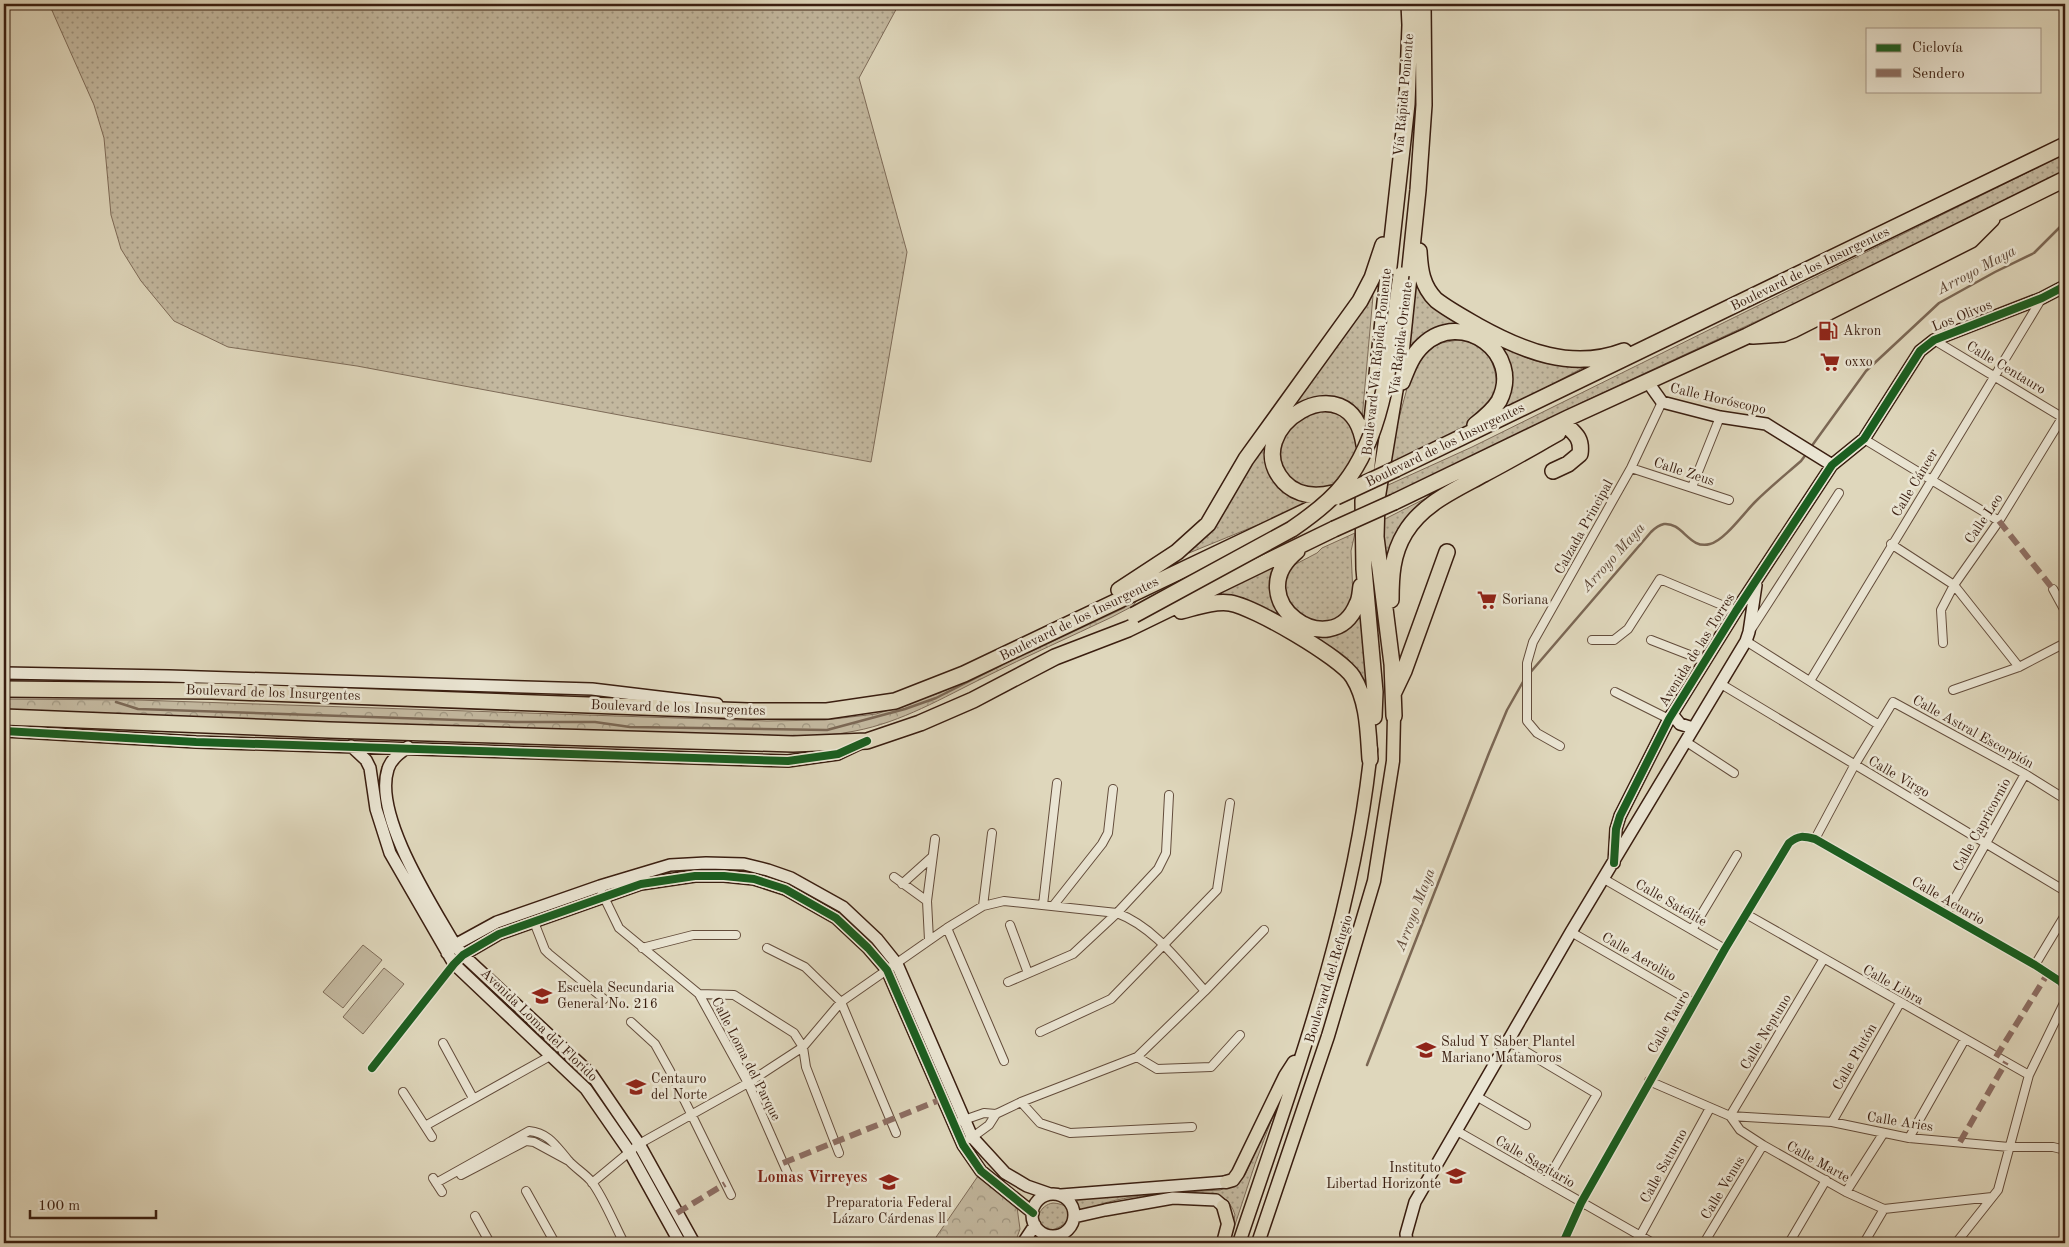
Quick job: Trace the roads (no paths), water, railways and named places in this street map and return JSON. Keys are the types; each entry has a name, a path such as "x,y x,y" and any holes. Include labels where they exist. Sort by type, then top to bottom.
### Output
{"highway":[{"name":"Vía Rápida Poniente","path":"1396,187 1407,104 1410,25 1408,4"},
{"name":"Vía Rápida Oriente","path":"1393,672 1376,538 1379,480 1401,354 1418,190 1424,105 1423,4"},
{"path":"1055,658 1292,529 1326,504 1345,483 1363,454 1377,414 1387,367 1424,105"},
{"name":"Boulevard de los Insurgentes","path":"4,689 221,691 748,711 826,712 895,701 964,674 1325,499 1354,489 2065,145"},
{"path":"1394,716 1391,581 1394,560 1405,533 1419,515 1432,504 1567,426 1652,388 1742,338 1783,334 1793,330 1971,240 2005,207 2065,178"},
{"name":"Boulevard Vía Rápida Poniente","path":"1374,717 1375,692 1364,569 1363,520 1366,474 1396,187"},
{"path":"1049,632 1177,552 1208,524 1246,459 1367,290 1379,259 1396,187"},
{"path":"1418,190 1420,268 1427,290 1442,306 1518,347 1553,357 1600,358 1615,354 1718,313"},
{"path":"1392,406 1413,357 1429,340 1441,334 1457,332 1470,333 1483,339 1494,349 1502,364 1503,392 1491,412 1456,440"},
{"name":"Boulevard de los Insurgentes","path":"4,717 329,730 774,743 867,740 920,723 973,700 1055,658 1128,629 1568,418 1742,338"},
{"path":"1325,499 1294,490 1283,482 1274,466 1273,453 1276,439 1285,424 1301,410 1313,404 1329,404 1337,406 1351,415 1363,435 1366,474"},
{"path":"1554,471 1568,464 1580,454 1581,444 1578,436 1567,426"},
{"path":"1316,538 1292,556 1284,566 1279,577 1280,600 1286,612 1294,620 1306,627 1317,629 1334,626 1345,621 1353,612 1358,602 1364,569"},
{"path":"1394,693 1404,671 1447,552"},
{"path":"1128,629 1178,612 1217,603 1239,605 1256,612 1330,655 1349,671 1364,701 1370,759"}],"main road":[{"name":"Boulevard del Refugio","path":"1258,1243 1328,1036 1374,880 1393,761 1394,716"},
{"name":"Boulevard del Refugio","path":"1239,1243 1305,1045 1350,883 1370,759 1374,717"},
{"path":"1226,1182 1233,1180 1238,1173 1285,1076 1305,1045"},
{"path":"1223,1206 1228,1224 1223,1243"}],"street":[{"name":"Los Olivos","path":"1832,465 1864,439 1920,351 1934,340 2042,298 2065,286"},
{"name":"Calle Cáncer","path":"1810,681 2042,298"},
{"name":"Calle Centauro","path":"1934,340 2064,416"},
{"name":"Calle Horóscopo","path":"1652,388 1662,402 1720,416 1766,424 1832,465"},
{"name":"Calzada Principal","path":"1560,746 1537,733 1527,722 1527,663 1533,642 1631,468 1662,402"},
{"path":"1692,487 1720,416"},
{"name":"Calle Leo","path":"1943,643 1941,610 1954,585 1999,522 2064,416"},
{"path":"1864,439 1999,522"},
{"name":"Avenida de las Torres","path":"1614,863 1616,829 1620,816 1670,717 1736,611 1832,465"},
{"name":"Calle Zeus","path":"1631,468 1729,500"},
{"path":"1815,839 1854,766 1879,725 1810,681 1747,637 1838,493"},
{"path":"1892,544 1954,585 2019,667"},
{"path":"1592,640 1614,640 1628,629 1660,579 1736,611"},
{"name":"Avenida de las Torres","path":"1406,1243 1406,1234 1415,1202 1571,932 1614,863 1747,637 1756,581"},
{"path":"2053,589 2065,611"},
{"path":"1651,640 1704,661"},
{"path":"1953,690 2019,667 2065,643"},
{"path":"4,673 592,689 674,698 737,707 748,711"},
{"name":"Calle Virgo","path":"1720,684 1854,766 2065,890"},
{"path":"1615,692 1670,717 1680,724 1693,728"},
{"name":"Calle Astral Escorpión","path":"1879,725 1894,702 2025,774 2065,800"},
{"path":"4,731 196,742 408,747 490,752 788,761 838,754 867,740"},
{"path":"1685,741 1734,773"},
{"name":"Avenida Loma del Florido","path":"351,746 366,760 370,768 376,809 385,840 425,903 451,949 454,964 586,1089 634,1147 680,1243"},
{"name":"Avenida Loma del Florido","path":"408,747 396,756 388,767 385,779 388,807 396,833 425,903"},
{"name":"Calle Capricornio","path":"1946,914 2025,774"},
{"path":"1043,905 1057,784"},
{"path":"1053,906 1102,844 1108,833 1113,789"},
{"path":"1008,982 1073,954 1117,913 1158,869 1166,853 1170,795"},
{"path":"1040,1032 1111,999 1217,890 1230,803"},
{"path":"983,906 992,833"},
{"name":"Calle Tauro","path":"1563,1243 1581,1203 1649,1081 1724,949 1789,842 1803,835 1815,839"},
{"path":"929,940 927,901 935,839"},
{"name":"Calle Acuario","path":"1815,839 2035,965 2061,982 2065,988"},
{"path":"1692,930 1737,855"},
{"path":"902,884 932,857"},
{"path":"451,949 497,922 600,886 670,865 744,864 791,878 843,907 877,939 972,1138 1005,1173 1027,1186 1065,1198 1072,1206 1074,1217 1068,1230 1046,1243"},
{"path":"372,1068 454,964 463,955 499,934 641,884 695,876 754,879 785,889 836,918 868,948 892,967 953,1124 963,1145 981,1171 1032,1213 1035,1225 1044,1234 1056,1236"},
{"path":"894,877 927,901"},
{"name":"Calle Satélite","path":"1604,879 1724,949"},
{"name":"Calle Loma del Parque","path":"600,886 619,928 699,994 748,1083 788,1174"},
{"path":"592,1183 634,1147 748,1083 803,1047 841,1002 929,940 983,906 1004,901 1117,913 1131,918 1146,928 1164,946 1204,991"},
{"name":"Calle Libra","path":"1746,914 1823,960 2029,1075"},
{"path":"2035,965 2065,915"},
{"path":"534,922 545,950 604,999"},
{"path":"1010,924 1028,973"},
{"path":"947,928 1004,1061"},
{"path":"953,1124 984,1113 996,1114 1021,1102 1137,1057 1264,930"},
{"name":"Calle Aerolito","path":"1571,932 1694,1003"},
{"path":"642,948 692,935 736,935"},
{"path":"767,948 804,967 841,1002 896,1133"},
{"name":"Avenida Loma del Florido","path":"451,949 463,955 592,1075 694,1243"},
{"name":"Calle Neptuno","path":"1730,1116 1823,960"},
{"path":"699,994 734,996 794,1033 803,1047 806,1067 839,1153"},
{"path":"1956,1243 1998,1190 2029,1075 2065,1001"},
{"name":"Calle Plutón","path":"1832,1122 1900,1003"},
{"path":"631,1022 655,1044 670,1070 731,1195"},
{"path":"1137,1057 1157,1069 1211,1067 1240,1035"},
{"path":"1909,1138 1965,1039"},
{"path":"1508,1041 1596,1094 1546,1182"},
{"path":"443,1043 473,1098"},
{"path":"425,1126 552,1055"},
{"name":"Calle Marte","path":"1649,1081 1730,1116 1740,1130 1763,1145 1846,1192 1884,1208 1992,1197"},
{"path":"404,1092 432,1137"},
{"path":"1476,1096 1526,1125"},
{"path":"1021,1102 1040,1123 1070,1133 1192,1127"},
{"name":"Calle Saturno","path":"1640,1236 1710,1108"},
{"path":"963,1145 990,1125 996,1114"},
{"name":"Calle Aries","path":"1730,1116 1832,1122 1909,1138 2009,1147 2054,1147 2065,1150"},
{"path":"569,1161 534,1142 526,1140 437,1185 529,1131 538,1132 548,1137 592,1183 624,1243"},
{"name":"Calle Sagitario","path":"1457,1131 1653,1243"},
{"path":"1846,1192 1883,1134"},
{"name":"Calle Venus","path":"1704,1243 1763,1145"},
{"path":"1789,1243 1826,1180"},
{"path":"1032,1213 1038,1200 1055,1195 1226,1182"},
{"path":"526,1191 555,1243"},
{"path":"1074,1217 1173,1198 1216,1200 1223,1206"},
{"path":"1864,1243 1884,1208"},
{"path":"475,1216 490,1243"},
{"path":"1024,1243 1035,1225"}],"waterway":[{"name":"Arroyo Maya","path":"1811,447 1866,371 1939,303 2034,253 2065,222"},
{"name":"Arroyo Maya","path":"1529,674 1655,528 1664,524 1671,525 1697,543 1703,545 1716,542 1760,497 1801,461 1807,453"},
{"path":"1028,652 1124,607"},
{"path":"116,702 138,709 516,722 595,722 630,727 827,730 905,709 936,698 1001,665"},
{"name":"Arroyo Maya","path":"1367,1065 1489,753 1507,710 1524,680"}],"place":[{"name":"Akron","path":"1828,331"},
{"name":"oxxo","path":"1830,362"},
{"name":"Soriana","path":"1487,600"},
{"name":"Escuela Secundaria General No. 216","path":"542,996"},
{"name":"Salud Y Saber Plantel Mariano Matamoros","path":"1426,1050"},
{"name":"Centauro del Norte","path":"636,1087"},
{"name":"Instituto Libertad Horizonte","path":"1456,1176"},
{"name":"Preparatoria Federal Lázaro Cárdenas ll","path":"889,1182"}],"district":[{"name":"Lomas Virreyes","path":"812,1178"}]}
